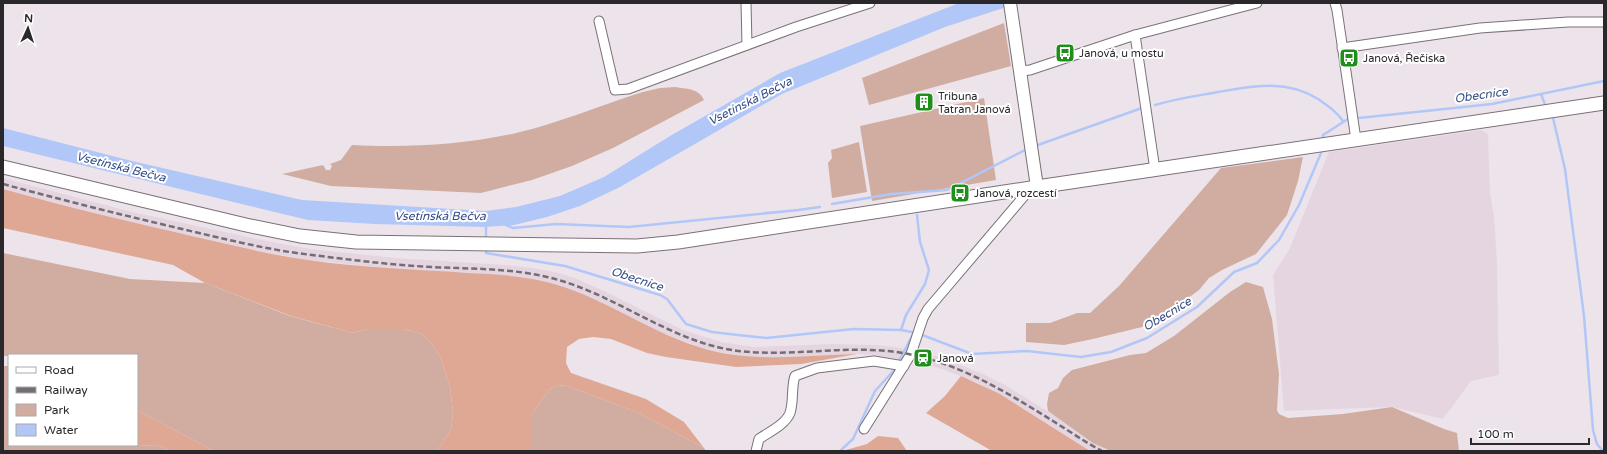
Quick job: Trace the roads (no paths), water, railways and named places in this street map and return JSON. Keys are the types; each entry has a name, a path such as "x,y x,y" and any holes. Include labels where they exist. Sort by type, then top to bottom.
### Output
{"main road":[{"path":"3,166 246,225 300,236 356,242 637,246 656,245 1032,187 1604,103"}],"street":[{"path":"746,3 747,45"},
{"path":"599,21 615,90 628,89 796,27 870,3"},
{"path":"864,429 911,354 923,318 928,309 1032,187 1020,68 1010,3"},
{"path":"1020,68 1030,70 1135,35 1257,3"},
{"path":"1334,3 1337,10 1356,140"},
{"path":"1342,48 1480,28 1568,22 1604,22"},
{"path":"1135,35 1156,170"},
{"path":"756,451 759,439 778,427 790,413 795,376 817,368 874,361 904,366"}],"water":[{"name":"Vsetínská Bečva","path":"959,3 1019,3 945,27 782,94 620,187 580,206 547,217 514,225 484,227 375,224 308,220 3,146 3,128 132,161 302,200 486,211 516,207 560,196 604,177 670,136 780,73"}],"waterway":[{"name":"Obecnice","path":"1359,118 1492,104 1604,81"},
{"path":"1155,105 1186,98 1257,86 1282,86 1306,93 1318,99 1335,111 1343,121"},
{"path":"1541,94 1546,107"},
{"path":"1035,146 1142,108"},
{"path":"1551,116 1553,118 1565,169 1584,316 1593,430 1597,444 1603,451"},
{"name":"Obecnice","path":"1323,141 1323,135 1348,119"},
{"name":"Obecnice","path":"486,248 486,253 565,266 660,295 667,299 686,324 712,332 766,338 854,329 901,330 917,333 972,354 1027,351 1081,357 1111,352 1147,338 1197,307 1234,272 1257,263 1279,240 1299,205 1322,148"},
{"path":"832,204 891,194 947,190 1025,150"},
{"path":"506,225 513,228 556,224 629,227 820,207"},
{"name":"Obecnice","path":"901,330 906,315 925,284 929,270 920,242 917,215"},
{"name":"Obecnice","path":"486,224 486,241"},
{"path":"840,451 853,439 875,391 895,369 914,332"}],"railway":[{"path":"3,184 70,202 230,240 296,253 387,264 504,270 547,277 569,283 591,292 674,332 717,347 761,353 873,350 917,356 958,369 978,378 1034,409 1102,451"}],"place":[{"name":"Janová, u mostu","path":"1065,53"},
{"name":"Janová, Řečiska","path":"1349,58"},
{"name":"Tribuna Tatran Janová","path":"924,102"},
{"name":"Janová, rozcestí","path":"960,193"},
{"name":"Janová","path":"923,358"}]}
